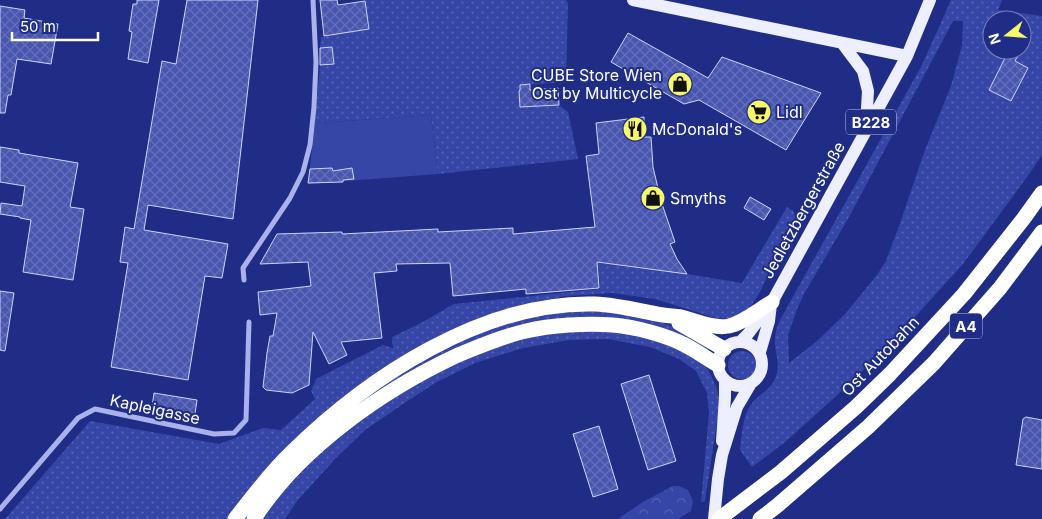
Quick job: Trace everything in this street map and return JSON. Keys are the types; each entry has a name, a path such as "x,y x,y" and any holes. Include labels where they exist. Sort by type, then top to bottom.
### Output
{"highway":[{"name":"Ost Autobahn","path":"719,519 781,472 856,407 890,374 964,294 1042,193"},
{"name":"A4","path":"760,519 868,427 934,363 1000,288 1042,232"},
{"path":"235,519 289,454 327,419 398,367 466,332 502,318 525,312 565,305 589,304 616,306 724,326 741,322 772,302"},
{"path":"662,315 684,325 724,349"},
{"path":"254,519 263,505 298,465 340,428 386,394 432,368 482,345 526,331 573,325 613,325 655,333 691,348 718,365"}],"main road":[{"path":"633,0 907,56"},
{"name":"Jedletzbergerstraße","path":"741,342 772,302 907,56 930,0"},
{"name":"B228","path":"842,43 863,71 868,91 866,131"},
{"name":"Jedletzbergerstraße","path":"760,352 772,302"},
{"path":"714,519 722,455 737,407 763,367 760,352 752,344 734,342 720,354 719,371 725,381 722,455"},
{"path":"725,381 737,387 750,385"}],"street":[{"path":"244,280 243,268 290,198 303,172 310,145 316,62 313,0"},
{"name":"Kapleigasse","path":"0,509 78,418 95,409 214,434 234,433 246,420 249,322"}],"green space":[{"path":"365,0 566,0 568,3 566,82 520,85 519,91 521,107 559,105 568,112 578,159 438,174 431,115 315,123 320,65 334,64 332,47 320,48 321,37 369,29"},
{"path":"951,0 1002,0 998,10 982,10 982,60 1032,60 1032,15 1042,16 1042,155 963,264 893,341 784,443 752,467 740,450 743,425 749,407 770,387 775,379 778,364 775,336 779,323 922,65","holes":["953,21 963,21 962,45 951,86 925,150 886,261 845,314 817,341 789,363 788,335 804,294 849,217"]},
{"path":"431,115 438,174 308,184 315,123"},
{"path":"787,207 794,212 795,218 760,292 747,312 733,319 716,318 655,299 612,293 565,296 528,304 486,316 444,333 400,358 230,519 5,519 90,421 219,444 263,428 281,430 315,399 311,391 316,379 383,345 393,348 392,337 454,304 600,289 598,263 742,283"},
{"path":"603,310 657,321 680,329 710,346 706,353 567,320 388,386 248,519 242,519 364,396 452,343 539,313"},
{"path":"567,329 615,330 666,341 706,367 717,389 720,402 705,501 701,502 709,413 707,393 696,371 679,359 650,347 608,339 569,340 523,348 475,363 437,382 365,430 335,459 297,501 285,519 263,519 278,497 323,450 368,413 416,383 465,358 519,338"},
{"path":"742,351 752,355 756,365 752,375 742,379 732,375 728,365 732,355"},
{"path":"673,486 679,486 688,490 693,501 691,511 678,519 618,519 643,502"}],"building":[{"path":"137,0 159,0 148,63 128,59 132,32 129,31 133,4 137,4"},
{"path":"187,0 258,0 233,219 148,205 144,230 228,244 222,278 205,276 188,380 111,367 128,263 120,262 125,227 134,229 162,61 176,64"},
{"path":"320,0 337,0 338,5 365,1 369,29 324,36"},
{"path":"0,6 25,10 24,18 58,24 51,64 17,59 11,95 8,95 5,113 0,113"},
{"path":"628,33 708,78 722,57 821,93 786,150 699,100 684,104 611,62"},
{"path":"332,47 334,64 320,65 320,48"},
{"path":"1004,60 1016,60 1028,68 1011,101 989,90"},
{"path":"530,84 530,90 558,88 559,105 520,107 520,85"},
{"path":"644,117 644,137 651,137 653,167 661,201 675,242 670,244 687,274 597,262 599,288 526,294 526,289 453,296 450,263 396,264 397,271 374,273 382,338 341,342 347,355 329,364 313,332 309,385 292,393 266,390 263,387 270,336 273,336 277,313 260,315 258,292 311,286 308,262 260,264 277,234 342,232 342,234 438,229 438,232 513,228 513,234 595,227 586,156 599,154 596,123"},
{"path":"0,147 19,150 19,153 78,163 70,207 84,209 73,280 23,272 31,220 0,214 1,203 22,206 25,186 0,182"},
{"path":"332,168 333,171 352,168 354,179 343,180 343,182 308,183 310,169"},
{"path":"750,197 771,209 764,220 744,208"},
{"path":"0,291 14,293 5,351 0,350"},
{"path":"649,375 676,461 648,470 621,384"},
{"path":"154,393 197,400 194,421 151,414"},
{"path":"1026,417 1042,420 1042,469 1016,465 1023,419"},
{"path":"599,426 618,489 593,497 573,434"}],"place":[{"name":"CUBE Store Wien Ost by Multicycle","path":"680,84"},
{"name":"Lidl","path":"759,112"},
{"name":"McDonald's","path":"635,129"},
{"name":"Smyths","path":"653,198"}]}
